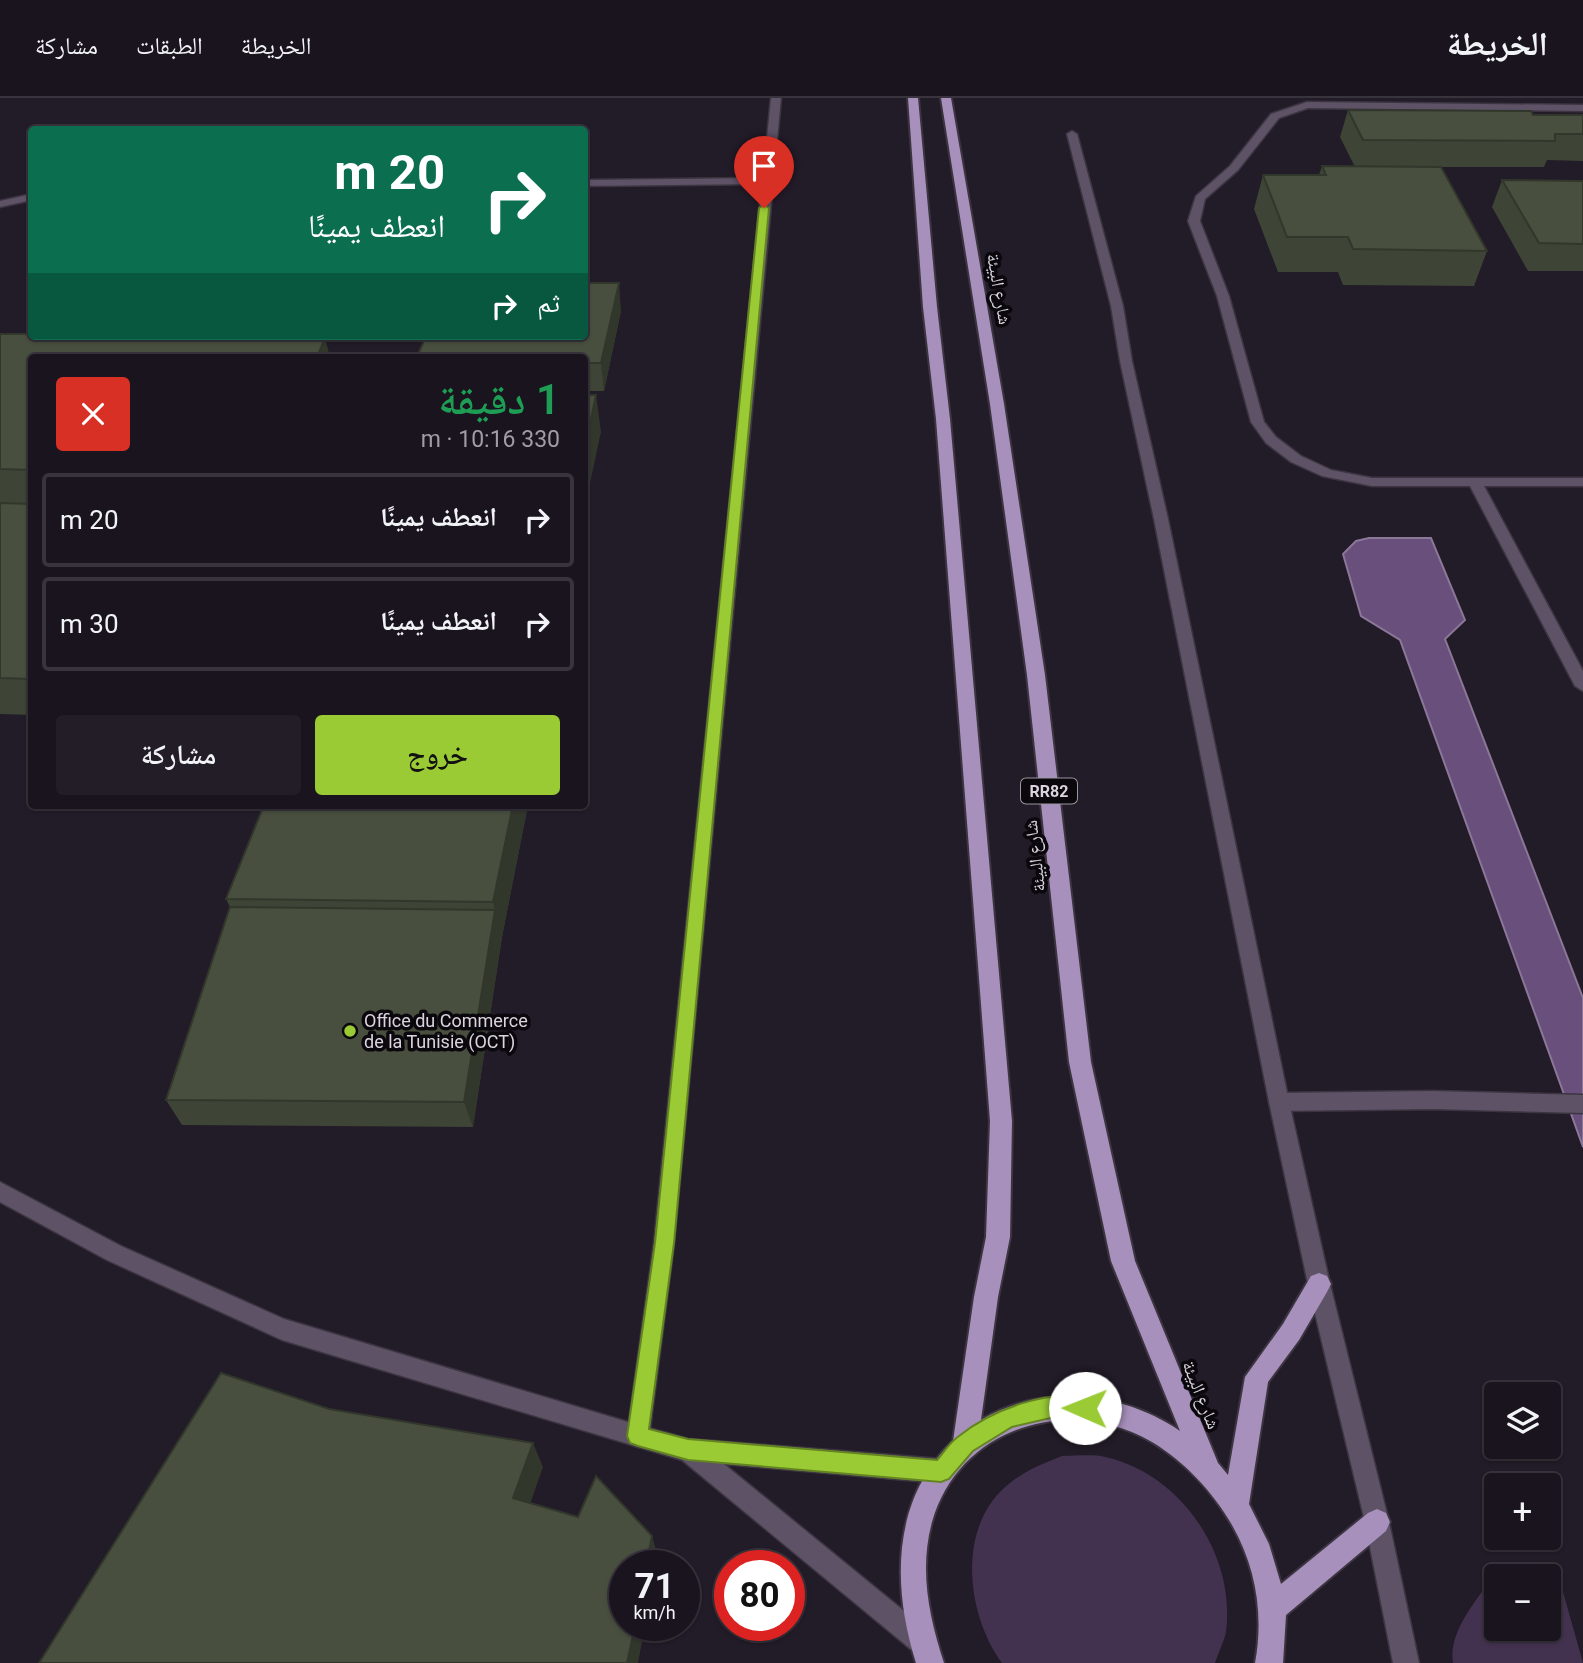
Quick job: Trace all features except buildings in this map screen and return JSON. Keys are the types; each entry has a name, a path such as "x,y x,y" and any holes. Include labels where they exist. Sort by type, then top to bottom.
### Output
{"highway":[{"path":"913,98 951,503 1001,1121 998,1237 986,1297 965,1443"},
{"name":"شارع البيئة","path":"946,98 997,404 1035,674 1080,1062 1123,1261 1208,1469"},
{"path":"1236,1503 1257,1377 1291,1332 1319,1284"},
{"name":"RR82","path":"926,1653 911,1580 918,1521 941,1471 965,1443 1009,1417 1059,1406 1111,1411 1162,1432 1208,1469 1236,1503 1261,1553 1273,1608 1269,1663"},
{"path":"1273,1608 1377,1522"}],"street":[{"path":"638,1436 664,1243 776,98"},
{"path":"1583,108 1307,106 1275,116 1234,168 1200,198 1194,221 1223,296 1258,422 1271,440 1296,459 1326,473 1372,482 1583,482"},
{"path":"1072,134 1117,306 1126,361 1161,519 1279,1102 1319,1284 1377,1522 1406,1663"},
{"path":"588,183 766,181"},
{"path":"0,204 28,198"},
{"path":"1475,482 1583,686"},
{"path":"1279,1102 1433,1100 1583,1104"},
{"path":"0,1191 114,1253 282,1329 638,1436 688,1450 941,1471"},
{"path":"688,1450 926,1653"}],"shaded area":[{"path":"1369,538 1431,538 1465,620 1445,639 1583,998 1583,1147 1400,640 1361,616 1343,554 1356,541"},
{"path":"1062,1456 1100,1456 1133,1466 1158,1481 1180,1500 1198,1522 1222,1575 1227,1603 1226,1632 1215,1663 1002,1663 981,1623 975,1600 972,1576 978,1530 987,1509 1001,1491 1030,1470"},
{"path":"1561,1585 1583,1663 1453,1663 1455,1640 1484,1589 1484,1641 1561,1641"}],"place":[{"name":"Office du Commerce de la Tunisie (OCT)","path":"350,1031"}],"route":[{"path":"764,208 664,1243 638,1436 688,1450 941,1471 965,1443 1009,1417 1059,1406 1085,1408"}]}
